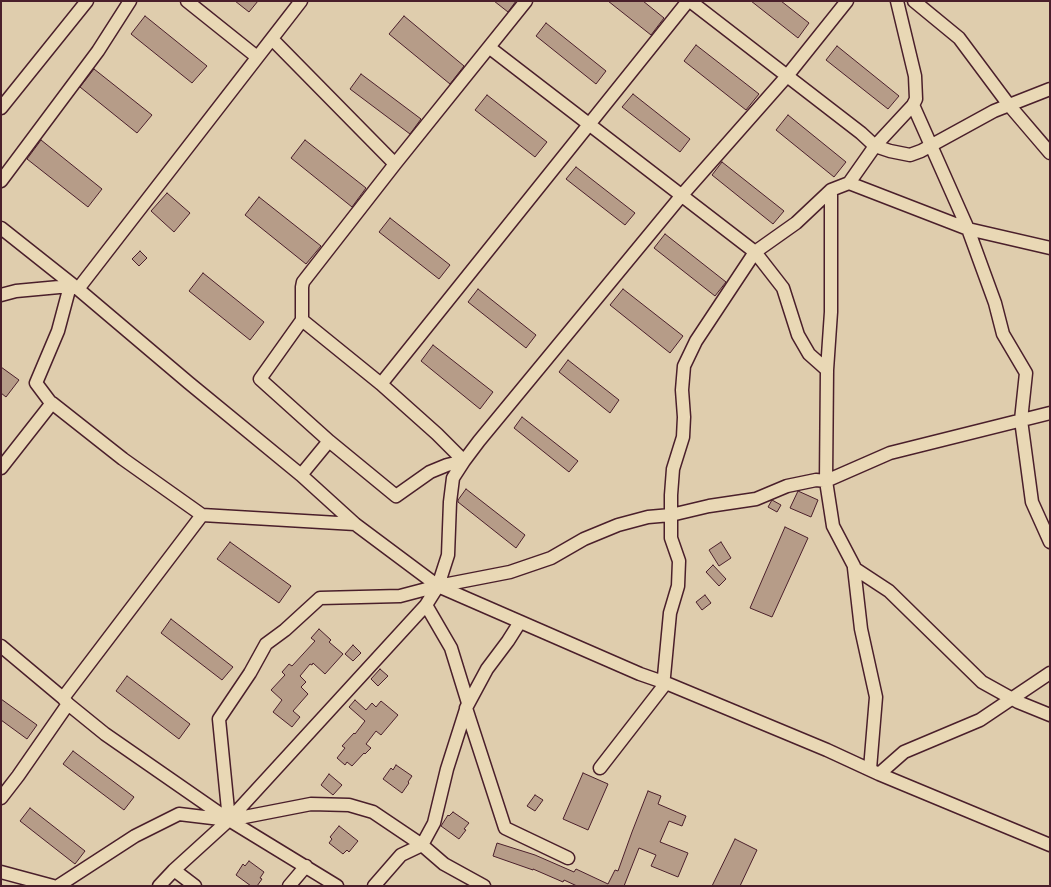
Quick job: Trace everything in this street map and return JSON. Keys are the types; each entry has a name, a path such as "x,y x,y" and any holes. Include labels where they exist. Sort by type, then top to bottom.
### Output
{"street":[{"path":"1,108 87,1"},
{"path":"1,181 98,51 130,1"},
{"path":"187,1 258,57"},
{"path":"301,1 74,288 36,383 51,403 123,459 202,515 355,524"},
{"path":"464,461 447,465 430,472 396,496 328,441 260,379 302,320 303,282 395,164 490,48 526,1"},
{"path":"381,384 689,1 861,133 875,146 910,155 931,146 994,111 1050,90"},
{"path":"159,886 174,870 229,820 426,605 438,586 448,555 450,502 453,478 464,461 682,196 787,76 847,1"},
{"path":"600,768 664,684 670,613 678,586 679,561 671,538 671,515 673,469 683,437 684,417 682,390 684,366 696,341 755,252 796,223 832,190 849,182 875,146 913,105 916,99 915,76 897,1"},
{"path":"914,1 959,38 1009,105 1050,153"},
{"path":"272,39 395,164"},
{"path":"490,48 755,252 783,288 798,335 809,354 827,370"},
{"path":"913,105 968,229 995,303 1004,334 1026,373 1021,420 1032,502 1050,542"},
{"path":"849,182 968,229 1050,248"},
{"path":"832,190 832,312 827,370 826,481 834,526 854,566 861,629 876,697 874,772"},
{"path":"1,228 301,475 355,524 438,586 640,674 827,750 874,772 1050,845"},
{"path":"1,295 16,291 74,288"},
{"path":"302,320 381,384 437,434 464,461"},
{"path":"1,468 51,403"},
{"path":"229,820 220,719 250,673 266,644 285,630 320,598 400,596 438,586 510,572 551,558 584,539 618,525 709,506 756,499 787,486 816,480 826,481 890,453 1050,413"},
{"path":"301,475 328,441"},
{"path":"1,798 18,776 66,701 202,515"},
{"path":"854,568 890,591 982,682 1012,698 1050,715"},
{"path":"374,886 401,855 422,845 434,823 447,769 468,703 451,648 426,605"},
{"path":"520,622 487,669 466,708 505,828 568,858"},
{"path":"1,646 105,734 229,820 337,886"},
{"path":"874,772 904,752 980,720 1050,674"},
{"path":"58,886 135,836 179,814 229,820 311,804 349,805 373,812 422,845 444,864 484,886"},
{"path":"290,886 306,866"},
{"path":"174,870 195,886"},
{"path":"1,872 53,886"}],"building":[{"path":"235,1 258,1 249,12"},
{"path":"494,1 516,1 508,12"},
{"path":"608,1 643,1 664,18 651,35"},
{"path":"751,1 781,1 809,23 798,38"},
{"path":"145,16 207,66 192,83 131,34"},
{"path":"404,16 464,66 450,84 389,34"},
{"path":"546,23 606,71 596,84 536,36"},
{"path":"696,45 759,94 746,110 684,61"},
{"path":"837,46 899,96 888,109 826,60"},
{"path":"94,69 152,115 137,133 80,87"},
{"path":"361,74 421,119 410,134 350,89"},
{"path":"633,94 690,139 680,152 622,107"},
{"path":"487,95 547,142 535,157 475,110"},
{"path":"788,115 846,162 834,177 776,130"},
{"path":"41,140 102,189 88,207 27,159"},
{"path":"305,140 366,188 352,207 291,158"},
{"path":"722,162 784,211 773,224 712,175"},
{"path":"576,167 635,213 625,225 566,179"},
{"path":"167,193 190,213 174,232 151,211"},
{"path":"259,197 321,246 306,264 245,215"},
{"path":"390,218 450,265 439,279 379,232"},
{"path":"665,234 726,282 715,296 654,248"},
{"path":"140,251 147,258 139,266 132,259"},
{"path":"203,273 264,322 250,340 189,291"},
{"path":"478,289 536,335 526,348 468,302"},
{"path":"623,289 683,336 670,353 610,305"},
{"path":"433,345 493,392 480,409 421,361"},
{"path":"568,360 619,400 610,413 559,372"},
{"path":"1,367 19,380 6,397 1,393"},
{"path":"522,417 578,461 569,472 514,428"},
{"path":"466,489 525,535 516,548 458,502"},
{"path":"798,491 818,500 811,517 790,508"},
{"path":"772,500 781,505 777,512 768,507"},
{"path":"785,527 808,538 772,617 750,608"},
{"path":"230,542 291,586 279,603 217,559"},
{"path":"721,542 731,558 719,566 709,550"},
{"path":"713,565 726,579 719,586 706,572"},
{"path":"705,595 711,603 702,610 696,602"},
{"path":"171,619 233,667 222,680 161,633"},
{"path":"319,629 331,640 329,642 343,654 325,674 313,663 312,665 310,664 300,676 306,682 301,687 308,694 293,711 300,717 292,727 273,712 282,700 271,690 285,675 282,672 289,664 292,666 315,641 311,638"},
{"path":"353,645 361,653 353,661 345,654"},
{"path":"380,669 388,676 378,686 371,679"},
{"path":"127,676 190,724 179,739 116,691"},
{"path":"1,699 37,725 27,739 1,720"},
{"path":"355,700 366,710 372,703 376,707 381,701 398,715 381,735 376,731 366,744 371,748 352,766 347,762 345,765 337,758 345,748 342,746 354,733 355,734 365,721 349,707"},
{"path":"73,751 134,797 124,810 63,764"},
{"path":"396,765 412,776 402,793 383,779 391,768 393,770"},
{"path":"583,773 608,784 588,830 563,819"},
{"path":"329,774 342,785 333,795 321,785"},
{"path":"648,791 661,796 658,804 686,816 682,826 669,821 660,842 688,853 678,877 651,866 656,855 639,848 624,886 577,886 564,880 563,882 533,869 493,856 497,843 535,855 574,872 576,869 608,884 615,870 618,871"},
{"path":"535,795 543,800 535,811 527,806"},
{"path":"30,808 85,851 75,864 20,821"},
{"path":"453,812 469,823 459,839 441,826 448,815 449,816"},
{"path":"339,826 358,841 349,852 347,850 343,854 329,843 332,839 330,837"},
{"path":"735,839 757,850 740,886 712,886"},
{"path":"249,861 264,872 260,878 262,879 257,886 251,886 236,875 243,864 245,866"}]}
